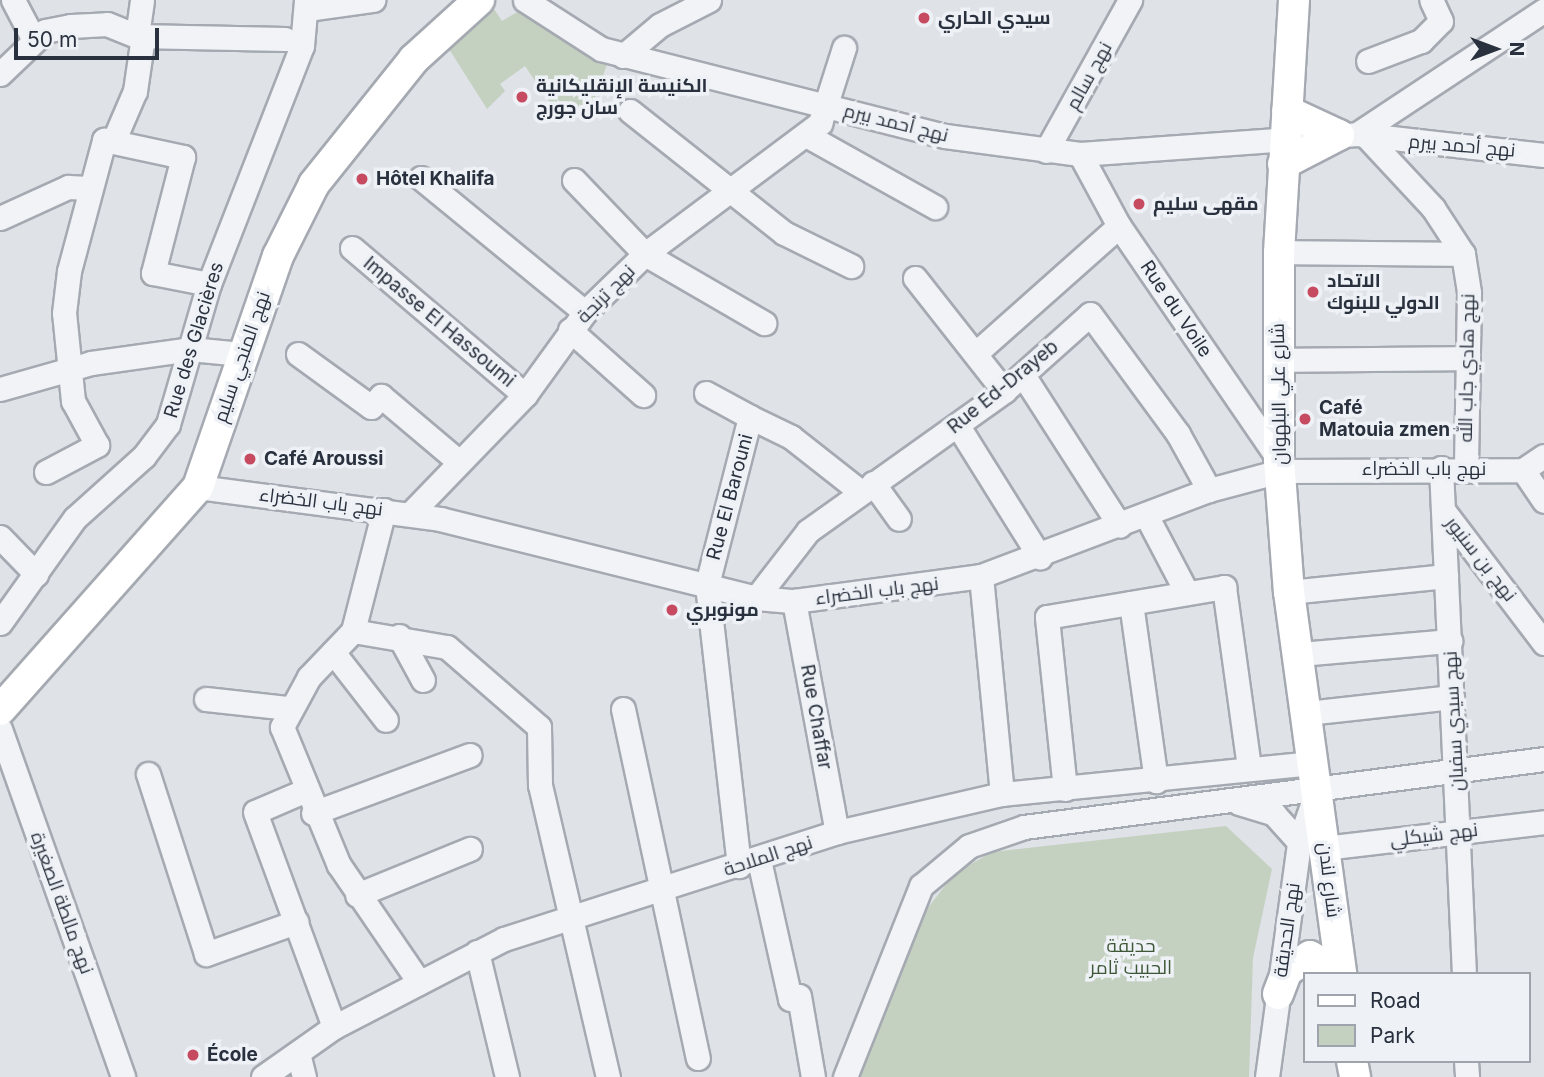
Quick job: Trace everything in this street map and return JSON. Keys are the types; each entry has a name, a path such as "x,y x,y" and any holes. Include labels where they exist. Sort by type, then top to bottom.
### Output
{"main road":[{"name":"نهج المنجي سليم","path":"0,710 198,487 278,256 314,184 414,59 479,0"},
{"name":"شارع علي البلهوان","path":"1294,0 1279,252 1277,360 1280,466 1289,592 1300,654 1315,775"},
{"path":"1286,137 1353,135"},
{"path":"1286,137 1353,135"},
{"name":"شارع لندن","path":"1315,775 1311,845 1340,972"},
{"path":"1278,994 1287,971 1310,956 1337,972"}],"street":[{"path":"13,0 34,40"},
{"path":"113,142 135,91 142,0"},
{"path":"306,4 373,0"},
{"name":"نهج أحمد بيرم","path":"525,0 584,42 623,56 945,136 1046,151 1080,153 1286,137"},
{"path":"623,56 660,25 709,0"},
{"name":"نهج سالم","path":"1046,151 1130,0"},
{"path":"1368,61 1421,41 1441,21 1431,0"},
{"name":"Rue des Glacières","path":"0,623 75,518 159,440 209,284 302,46 306,4"},
{"path":"1463,254 1433,208 1353,135 1544,10"},
{"path":"0,74 45,31 107,24 140,36 285,39"},
{"name":"نهج ترنجة","path":"411,513 526,395 585,312 645,254 731,185 820,123 844,48"},
{"path":"630,111 731,185 784,233 851,266"},
{"path":"806,135 935,207"},
{"name":"نهج أحمد بيرم","path":"1353,135 1544,155"},
{"path":"46,472 96,445 73,401 67,370 69,271 89,188 104,140 183,157 153,273 209,284"},
{"name":"Rue du Voile","path":"1080,153 1119,226 1280,466"},
{"path":"421,178 585,312"},
{"path":"574,180 645,254 764,323"},
{"path":"0,218 68,187 89,188"},
{"path":"976,353 1119,226"},
{"name":"Impasse El Hassoumi","path":"352,248 526,395"},
{"path":"1279,252 1463,254"},
{"name":"نهج هادي جاب الله","path":"1463,254 1468,358 1466,469"},
{"path":"915,278 1004,391"},
{"name":"Rue Ed-Drayeb","path":"755,598 808,531 1004,391 1091,314 1178,434 1209,490"},
{"path":"570,330 643,395"},
{"path":"0,389 67,370 190,349 243,354"},
{"path":"298,354 371,407 382,396 459,462"},
{"path":"1277,360 1468,358"},
{"path":"1023,375 1120,526"},
{"name":"Rue El Barouni","path":"706,393 750,417 707,586"},
{"path":"750,417 790,437 867,487 899,519"},
{"path":"958,426 1040,557"},
{"path":"1544,456 1523,470 1544,501"},
{"name":"نهج باب الخضراء","path":"198,487 411,513 755,598 794,601 981,576 1040,557 1209,490 1280,466 1523,470"},
{"name":"نهج سيدي سفيان","path":"1441,468 1460,832 1464,972"},
{"path":"384,510 353,631 287,708 282,727 313,813 357,895 419,982"},
{"name":"نهج بن سنيور","path":"1443,510 1544,643"},
{"path":"1146,515 1187,593"},
{"path":"0,537 36,574"},
{"path":"981,576 1002,794"},
{"path":"1289,592 1446,576"},
{"path":"707,586 749,863 790,999 799,996 813,1077"},
{"path":"1065,789 1046,617 1224,587 1249,768"},
{"name":"Rue Chaffar","path":"794,601 837,832"},
{"path":"1131,603 1156,781"},
{"path":"353,631 399,636 447,647 539,727 540,785 575,916 608,1077"},
{"path":"399,636 422,680"},
{"path":"1300,654 1450,641"},
{"path":"333,652 386,720"},
{"path":"1307,713 1452,697"},
{"path":"206,699 287,708"},
{"path":"623,709 698,1058"},
{"name":"نهج مالطة الصغيرة","path":"0,729 118,1076"},
{"path":"313,813 470,755"},
{"path":"845,1077 908,910 940,864 1024,827 1232,801 1315,775 1456,768 1544,759"},
{"name":"نهج الملاحة","path":"263,1077 334,1027 477,952 575,916 749,863 837,832 1002,794 1156,781 1249,768 1315,775"},
{"path":"148,774 206,954 296,922"},
{"path":"304,791 255,811 334,1027"},
{"path":"1232,801 1274,814 1311,845"},
{"name":"نهج شيكلي","path":"1311,845 1544,822"},
{"name":"نهج الحديقة","path":"1267,1077 1278,994 1311,845"},
{"path":"357,895 470,849"},
{"path":"477,952 507,1077"},
{"path":"298,1053 303,1077"}],"green space":[{"path":"488,0 502,21 527,6 609,59 593,103 562,121 525,66 500,84 505,91 487,109 442,38"},
{"name":"حديقة الحبيب ثامر","path":"1226,826 1272,869 1253,958 1249,1077 860,1077 917,922 954,874 992,852"}],"place":[{"name":"سيدي الحاري","path":"924,18"},
{"name":"الكنيسة الإنقليكانية سان جورج","path":"522,97"},
{"name":"Hôtel Khalifa","path":"362,179"},
{"name":"مقهى سليم","path":"1139,204"},
{"name":"الاتحاد الدولي للبنوك","path":"1313,292"},
{"name":"Café Matouia zmen","path":"1305,419"},
{"name":"Café Aroussi","path":"250,459"},
{"name":"مونوبري","path":"672,610"},
{"name":"École","path":"193,1055"}]}
